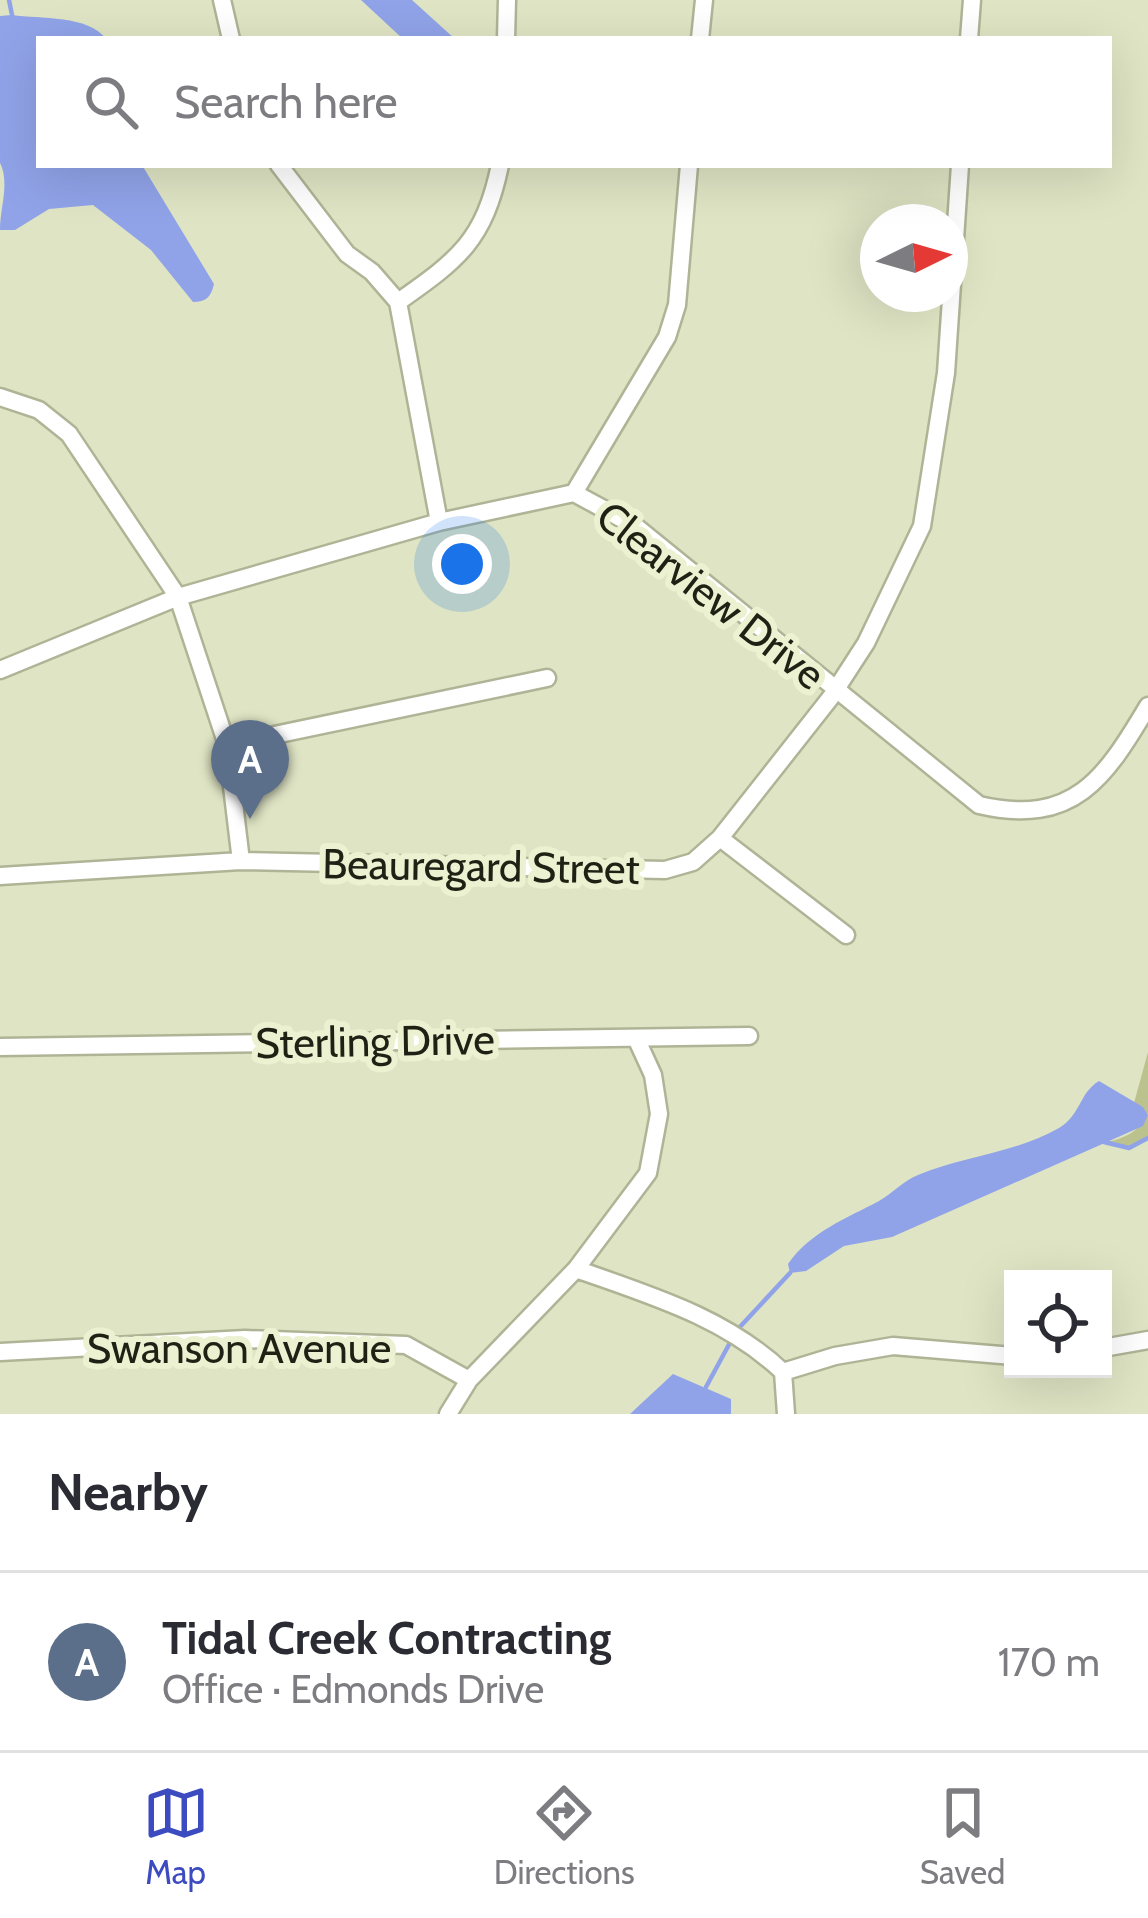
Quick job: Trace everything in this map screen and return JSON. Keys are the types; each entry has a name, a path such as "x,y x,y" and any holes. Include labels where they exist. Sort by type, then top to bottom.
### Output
{"street":[{"path":"222,0 230,36"},
{"path":"506,36 507,0"},
{"path":"700,36 704,0"},
{"path":"969,36 972,0"},
{"path":"281,168 347,254 372,272 398,302 439,522"},
{"path":"398,302 478,236 499,168"},
{"path":"574,494 667,337 677,305 689,168"},
{"name":"Beauregard Street","path":"0,876 241,861 664,870 693,862 720,838 835,691 866,643 922,526 946,373 960,168"},
{"path":"0,397 39,410 69,434 178,597 227,745 241,861"},
{"name":"Clearview Drive","path":"0,670 178,597 439,522 574,494 634,526 979,805 1005,811 1031,809 1088,790 1103,776 1148,706"},
{"path":"227,745 547,678"},
{"path":"720,838 846,935"},
{"name":"Sterling Drive","path":"0,1047 749,1036"},
{"path":"448,1414 469,1380 576,1269 648,1173 659,1114 656,1090 636,1038"},
{"path":"576,1269 687,1309 765,1355 783,1372 786,1414"},
{"name":"Swanson Avenue","path":"0,1352 245,1339 406,1345 469,1380"},
{"path":"1112,1346 1148,1340"},
{"path":"783,1372 892,1346 1004,1355"}],"green space":[{"path":"1148,1052 1148,1114 1134,1103"},
{"path":"1148,1114 1148,1138 1129,1148 1104,1142 1130,1134"}],"water":[{"path":"361,0 412,0 452,36 400,36"},
{"path":"0,16 76,22 103,36 36,36 36,168 144,168 214,284 205,300 193,302 151,250 93,205 49,209 15,230 0,230 4,187"},
{"path":"1099,1081 1143,1107 1148,1115 1143,1126 892,1237 844,1246 806,1271 790,1273 788,1264 807,1243 913,1178 1059,1128"},
{"path":"673,1374 731,1399 731,1414 630,1414"}],"waterway":[{"path":"9,0 12,15"},
{"path":"1104,1142 1129,1148 1148,1138"},
{"path":"738,1329 790,1273"},
{"path":"706,1387 732,1339"}],"place":[{"name":"Tidal Creek Contracting","path":"250,819"}]}
